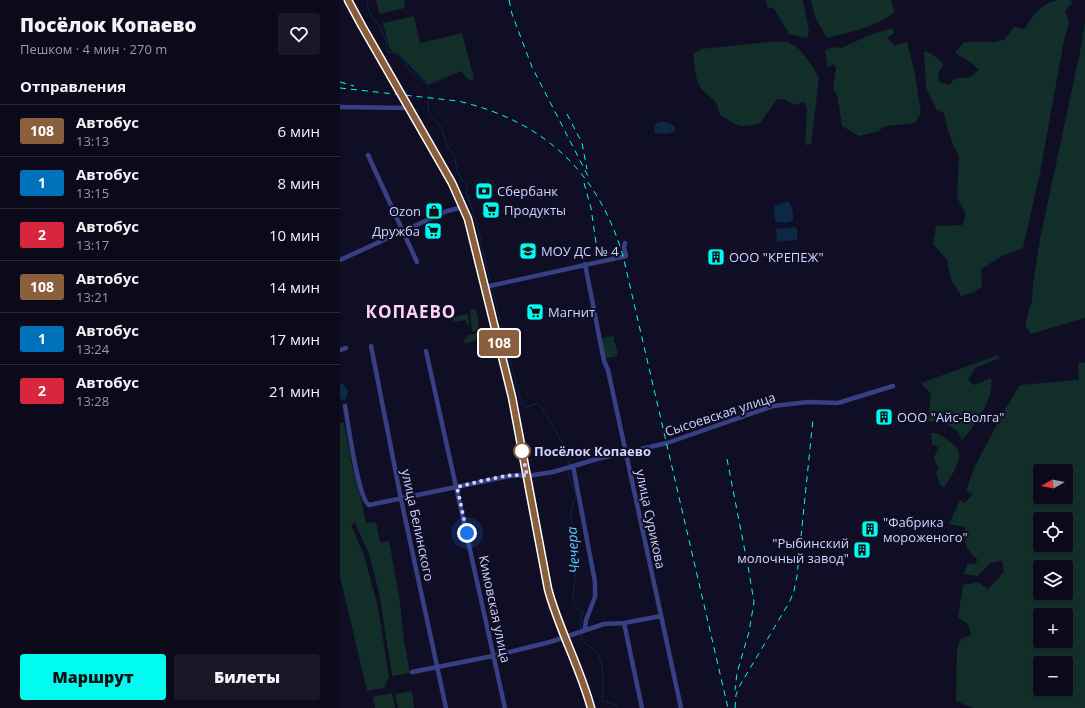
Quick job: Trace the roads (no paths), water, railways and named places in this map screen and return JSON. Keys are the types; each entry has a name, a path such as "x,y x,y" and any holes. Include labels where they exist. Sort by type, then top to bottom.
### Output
{"street":[{"path":"348,0 452,183 472,232 512,397 548,589 583,683 590,708"},
{"path":"340,107 409,108"},
{"path":"368,155 417,262"},
{"path":"340,260 447,211 463,207"},
{"path":"485,287 626,256 624,247 625,243"},
{"name":"улица Сурикова","path":"585,264 604,361 681,708"},
{"name":"улица Белинского","path":"371,346 401,499 446,708"},
{"path":"340,350 346,348"},
{"name":"Кимовская улица","path":"426,352 505,708"},
{"name":"Сысоевская улица","path":"345,406 357,475 364,500 367,504 370,504 510,476 527,476 553,472 672,442 773,406 808,402 838,403 893,386"},
{"path":"573,466 596,582 595,597 586,620 585,629"},
{"path":"412,672 493,656 565,637 585,629 604,624 624,623 661,616"},
{"path":"624,623 642,708"}],"water":[{"path":"659,122 665,122 675,126 675,132 666,134 654,133 655,129 653,126"},
{"path":"789,202 793,211 793,221 786,223 775,222 774,205"},
{"path":"795,227 797,229 797,240 777,242 776,229"},
{"path":"340,384 343,384 348,391 345,401 340,398"}],"waterway":[{"name":"Чечера","path":"368,0 367,2 370,14 381,28 386,41 387,51 396,54 405,63 408,69 428,85 431,91 428,103 429,114 441,127 448,147 454,155 457,170 462,181 469,183 466,191 476,221 491,283"},
{"name":"Чечера","path":"492,288 500,320"},
{"name":"Чечера","path":"501,325 522,405 527,407 537,403 542,408 562,442 569,465"},
{"name":"Чечера","path":"569,470 568,473 576,494 571,512 572,561 576,568 573,594 574,604 579,610 583,611 581,628"},
{"name":"Чечера","path":"581,634 583,641 594,649 602,665 602,701 617,705 617,708"}],"railway":[{"path":"509,0 512,14 532,67 588,176"},
{"path":"340,82 354,86"},
{"path":"340,88 458,101 488,110 516,122 541,136 563,154 582,175 599,199 612,226 623,256 728,708"},
{"path":"567,114 582,143 587,169"},
{"path":"584,183 591,208 597,250"},
{"path":"735,708 736,695 739,687 790,601 794,591 797,576 813,419"},
{"path":"727,459 754,602 749,632 737,673 735,690"}],"place":[{"name":"Сбербанк","path":"484,191"},
{"name":"Продукты","path":"491,210"},
{"name":"Ozon","path":"434,211"},
{"name":"Дружба","path":"433,231"},
{"name":"МОУ ДС № 4","path":"528,251"},
{"name":"ООО \"КРЕПЕЖ\"","path":"716,257"},
{"name":"Магнит","path":"535,312"},
{"name":"ООО \"Айс-Волга\"","path":"884,417"},
{"name":"Посёлок Копаево","path":"522,451"},
{"name":"\"Фабрика мороженого\"","path":"870,529"},
{"name":"\"Рыбинский молочный завод\"","path":"862,550"}],"district":[{"name":"КОПАЕВО","path":"411,312"}]}
